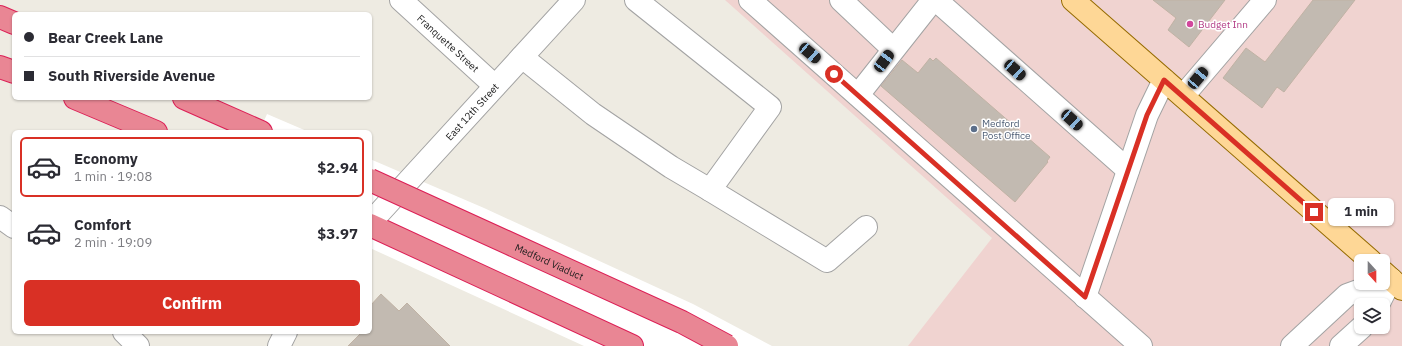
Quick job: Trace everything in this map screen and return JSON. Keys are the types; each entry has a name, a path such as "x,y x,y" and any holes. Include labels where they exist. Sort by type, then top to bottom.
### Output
{"highway":[{"path":"0,17 12,22"},
{"path":"0,66 12,71"},
{"path":"80,100 151,130"},
{"path":"189,100 256,130"},
{"name":"Medford Viaduct","path":"372,181 682,322 727,346"},
{"path":"372,225 632,346"}],"main road":[{"path":"1073,0 1363,254"}],"street":[{"name":"Franquette Street","path":"401,0 495,86"},
{"name":"East 12th Street","path":"372,222 574,0"},
{"path":"636,0 770,107 710,190"},
{"path":"750,0 1141,346"},
{"path":"841,0 893,49"},
{"path":"1183,96 1265,0"},
{"path":"858,96 893,49 943,3 1128,170"},
{"path":"522,57 593,114 671,167 828,261 866,227"},
{"path":"1085,297 1147,115 1164,80"},
{"path":"0,217 12,226"},
{"path":"1292,346 1347,295 1360,290"},
{"path":"126,334 138,346"},
{"path":"279,346 285,334"},
{"path":"1342,346 1355,334"}],"shaded area":[{"path":"725,0 1402,0 1402,346 908,346 992,238"}],"pier":[{"path":"267,114 304,130 260,130"},
{"path":"372,160 484,208 693,304 772,346 584,346 372,249"}],"building":[{"name":"Budget Inn","path":"1153,0 1225,0 1189,47 1168,30 1176,18"},
{"path":"1313,0 1355,0 1284,92 1277,87 1262,108 1223,78 1246,48 1265,62"},
{"name":"Medford Post Office","path":"930,58 933,61 936,58 1050,157 1047,161 1048,162 1015,202 881,86 902,60 918,73"},
{"path":"381,294 399,311 407,303 450,346 348,346 360,334 372,334 372,304"}],"place":[{"name":"Budget Inn","path":"1190,24"},
{"name":"Medford Post Office","path":"974,129"}],"route":[{"path":"834,74 1085,297 1147,115 1164,80 1314,212"}]}
